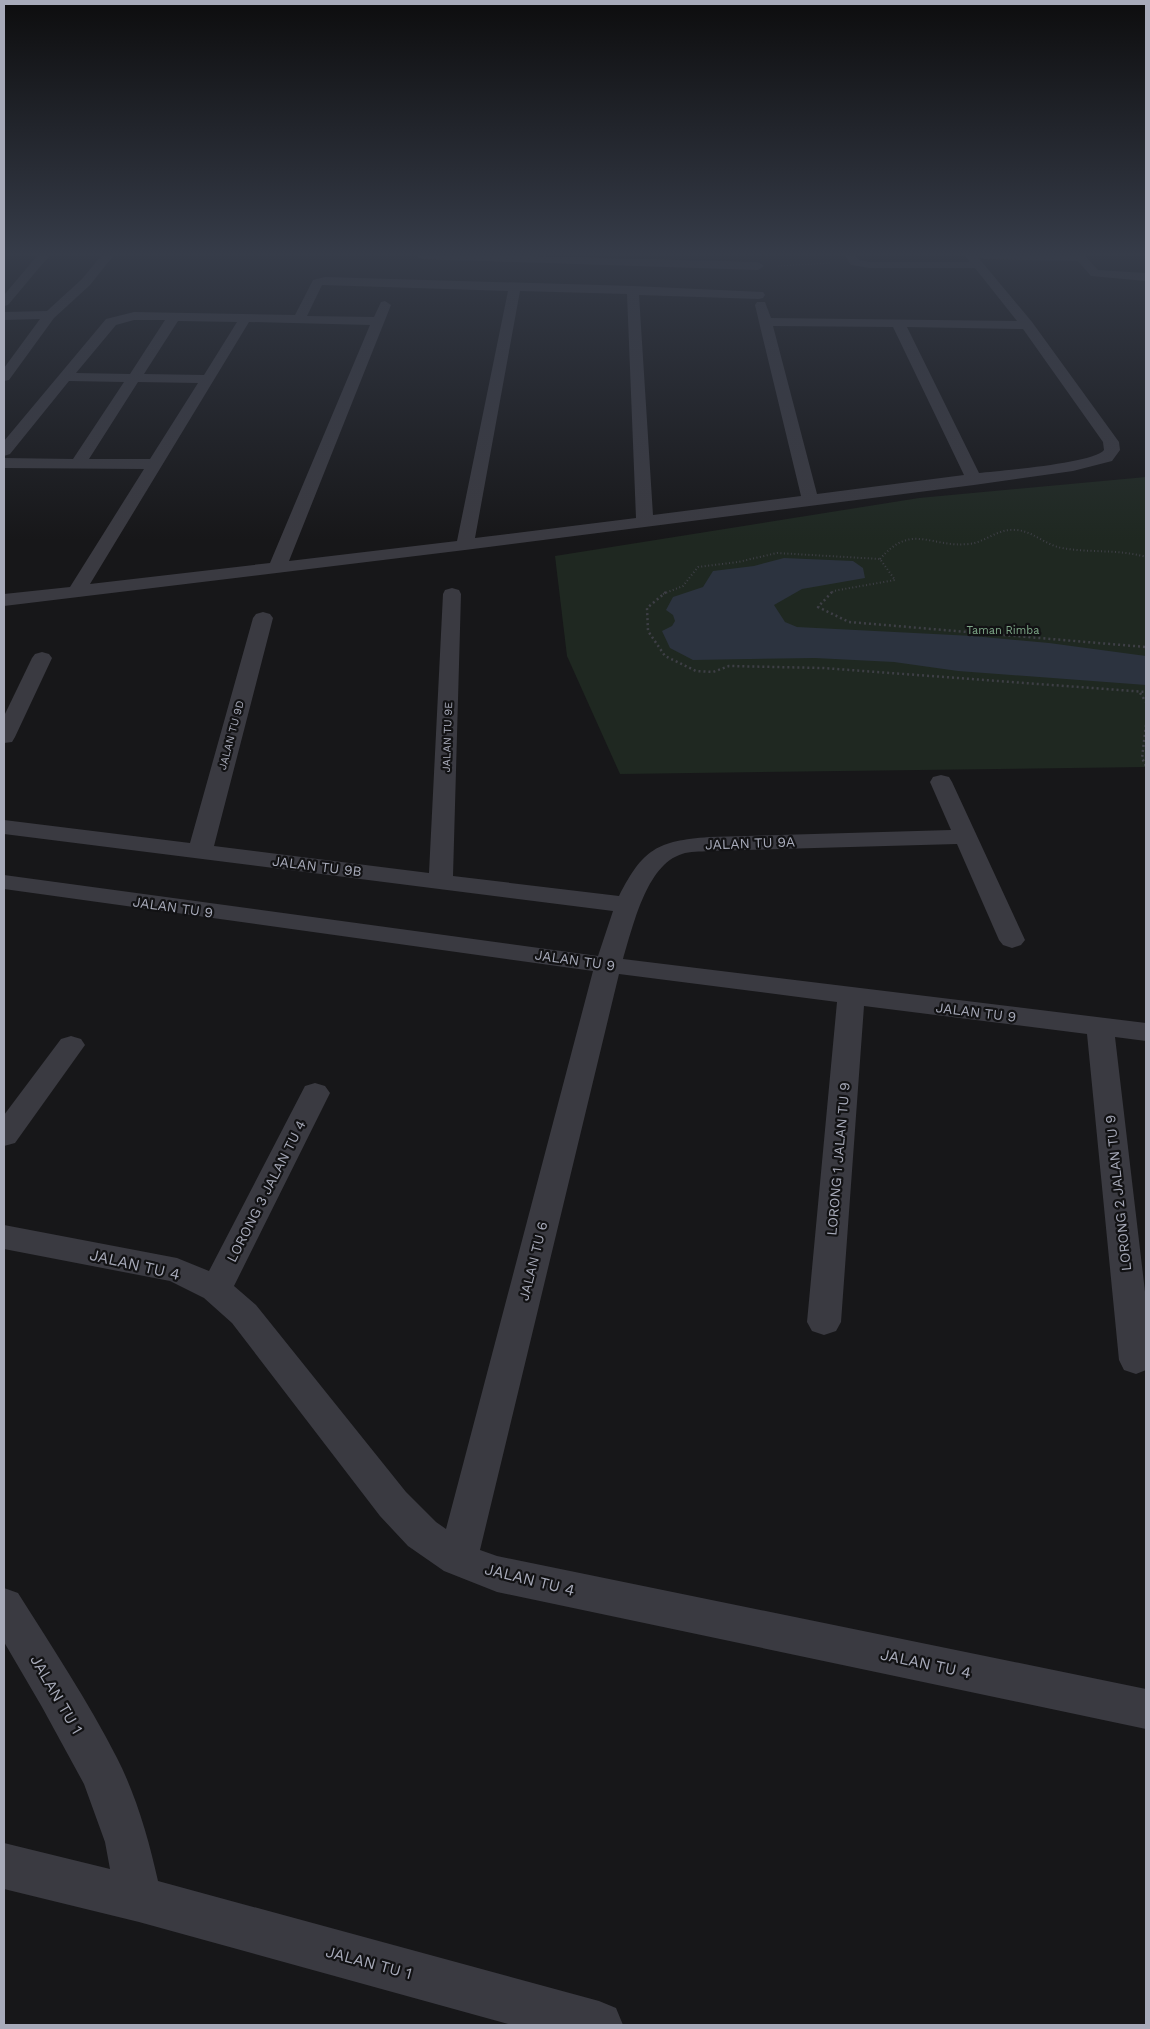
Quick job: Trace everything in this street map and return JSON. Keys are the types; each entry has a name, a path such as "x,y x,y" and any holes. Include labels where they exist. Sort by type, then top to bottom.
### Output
{"street":[{"path":"4,377 24,351"},
{"path":"4,451 88,351"},
{"path":"78,463 152,351"},
{"path":"76,592 225,351"},
{"path":"277,568 366,351"},
{"path":"465,545 503,351"},
{"path":"636,351 645,522"},
{"path":"772,351 810,500"},
{"path":"910,351 974,480"},
{"path":"4,600 465,545 974,480 1093,463 1106,458 1112,450 1112,442 1046,351"},
{"path":"66,377 208,379"},
{"path":"4,463 155,464"},
{"name":"JALAN TU 9E","path":"441,881 452,594"},
{"name":"JALAN TU 9D","path":"200,852 263,618"},
{"path":"4,737 42,658"},
{"path":"941,782 1012,940"},
{"name":"JALAN TU 9B","path":"4,827 630,905"},
{"name":"JALAN TU 9A","path":"608,964 640,876 654,859 674,848 709,844 965,836"},
{"name":"JALAN TU 9","path":"4,882 142,903 852,997 1146,1032"},
{"name":"JALAN TU 6","path":"458,1559 608,964"},
{"name":"LORONG 1 JALAN TU 9","path":"824,1322 852,997"},
{"name":"LORONG 2 JALAN TU 9","path":"1100,1026 1136,1360"},
{"path":"4,1136 71,1045"},
{"name":"LORONG 3 JALAN TU 4","path":"216,1289 315,1093"},
{"name":"JALAN TU 4","path":"4,1237 177,1270 216,1289 244,1314 393,1504 422,1534 458,1559 497,1574 1146,1709"},
{"name":"JALAN TU 1","path":"4,1606 57,1693 102,1774 128,1842 139,1899"},
{"name":"JALAN TU 1","path":"4,1866 139,1899 599,2025"}],"path":[{"path":"880,559 891,547 904,540 922,539 945,544 969,544 987,539 1000,530 1019,530 1036,536 1044,543 1063,548 1146,557"},
{"path":"880,559 777,553 738,562 698,567 683,586 662,594 647,608 648,631 665,656 696,671 713,672 729,666 823,668 941,675 1146,692"},
{"path":"880,559 895,580 833,591 818,607 850,622 1146,647"},
{"path":"1140,693 1146,702"},
{"path":"1146,725 1142,758 1146,766"}],"green space":[{"name":"Taman Rimba","path":"1146,477 1146,767 620,774 567,656 555,556 919,498"}],"water":[{"path":"784,558 853,561 863,568 865,578 802,589 774,605 785,622 797,627 973,636 1049,643 1146,656 1146,685 958,671 894,662 815,658 693,660 670,648 662,631 672,626 675,621 673,615 666,610 673,597 703,587 713,571 754,566"}]}
